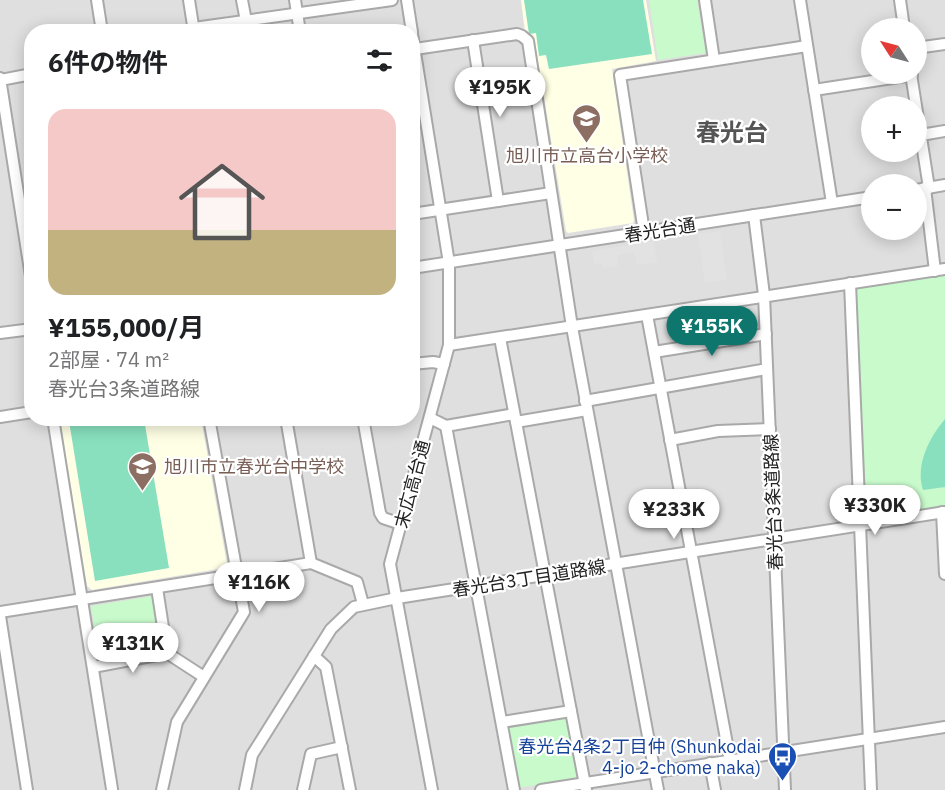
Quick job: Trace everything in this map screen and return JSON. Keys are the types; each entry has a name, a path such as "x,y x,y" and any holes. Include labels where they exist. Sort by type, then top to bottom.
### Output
{"street":[{"path":"98,0 101,24"},
{"path":"189,0 193,24"},
{"path":"242,0 246,21"},
{"path":"296,0 299,24"},
{"path":"229,24 349,3 392,0"},
{"name":"末広高台通","path":"407,0 411,24"},
{"path":"705,0 714,60"},
{"path":"800,0 832,203"},
{"path":"900,0 903,18"},
{"path":"420,48 516,34 528,41 572,327 658,790"},
{"path":"474,40 498,201"},
{"path":"927,46 945,44"},
{"path":"644,232 620,75 807,46"},
{"path":"24,75 0,79 3,115 24,237"},
{"path":"814,90 861,82"},
{"name":"末広高台通","path":"420,116 441,210 449,263 449,345 390,564 432,790"},
{"path":"927,134 945,131"},
{"path":"927,187 945,185"},
{"path":"420,213 551,193"},
{"name":"春光台通","path":"420,267 861,199"},
{"path":"449,345 764,295 940,270 927,207"},
{"name":"春光台3条道路線","path":"754,215 764,295 785,790"},
{"path":"850,283 871,790"},
{"path":"647,315 730,760"},
{"path":"0,333 24,329"},
{"path":"654,352 766,334"},
{"path":"500,338 585,787"},
{"path":"420,363 444,364"},
{"path":"430,418 446,426 515,418 767,369"},
{"path":"0,417 24,413"},
{"path":"54,426 111,790"},
{"path":"162,790 177,722 244,612 210,426"},
{"path":"287,426 311,563"},
{"path":"364,426 380,513 383,518 401,524"},
{"path":"446,426 514,790"},
{"path":"670,440 718,431 770,429"},
{"path":"944,512 945,574"},
{"name":"春光台3丁目道路線","path":"363,604 944,512"},
{"path":"27,790 0,614 311,563 357,582 363,604 354,607 331,629 252,755 245,790"},
{"path":"157,588 167,653"},
{"path":"93,667 167,653 204,677"},
{"path":"314,656 326,667 350,790"},
{"path":"502,722 571,711"},
{"path":"541,790 585,787 655,772 945,726"},
{"path":"303,790 311,754 342,747"},
{"path":"710,763 715,790"}],"shaded area":[{"path":"0,0 945,0 945,790 0,790"},
{"name":"旭川市立高台小学校","path":"521,0 646,0 656,61 612,69 633,223 568,233 566,231 535,42 525,32"},
{"path":"720,231 727,280 705,283 698,234"},
{"path":"654,241 657,262 637,265 634,252 617,255 618,266 603,268 602,263 594,264 592,251"},
{"name":"旭川市立春光台中学校","path":"61,426 202,426 227,564 224,568 92,590 87,586"}],"green space":[{"path":"524,0 643,0 652,54 549,69 546,55 539,56 536,33 529,34"},
{"path":"649,0 697,0 706,53 658,60"},
{"path":"945,271 945,506 862,519 854,285"},
{"path":"945,419 945,487 923,490 921,471 925,452"},
{"path":"70,426 145,426 169,568 95,581"},
{"path":"153,596 162,650 100,660 91,606"},
{"path":"567,714 578,779 517,788 506,725"}],"place":[{"name":"旭川市立高台小学校","path":"587,144"},
{"name":"旭川市立春光台中学校","path":"143,492"},
{"name":"春光台4条2丁目仲 (Shunkodai 4-jo 2-chome naka)","path":"782,782"}],"district":[{"name":"春光台","path":"732,132"}]}
